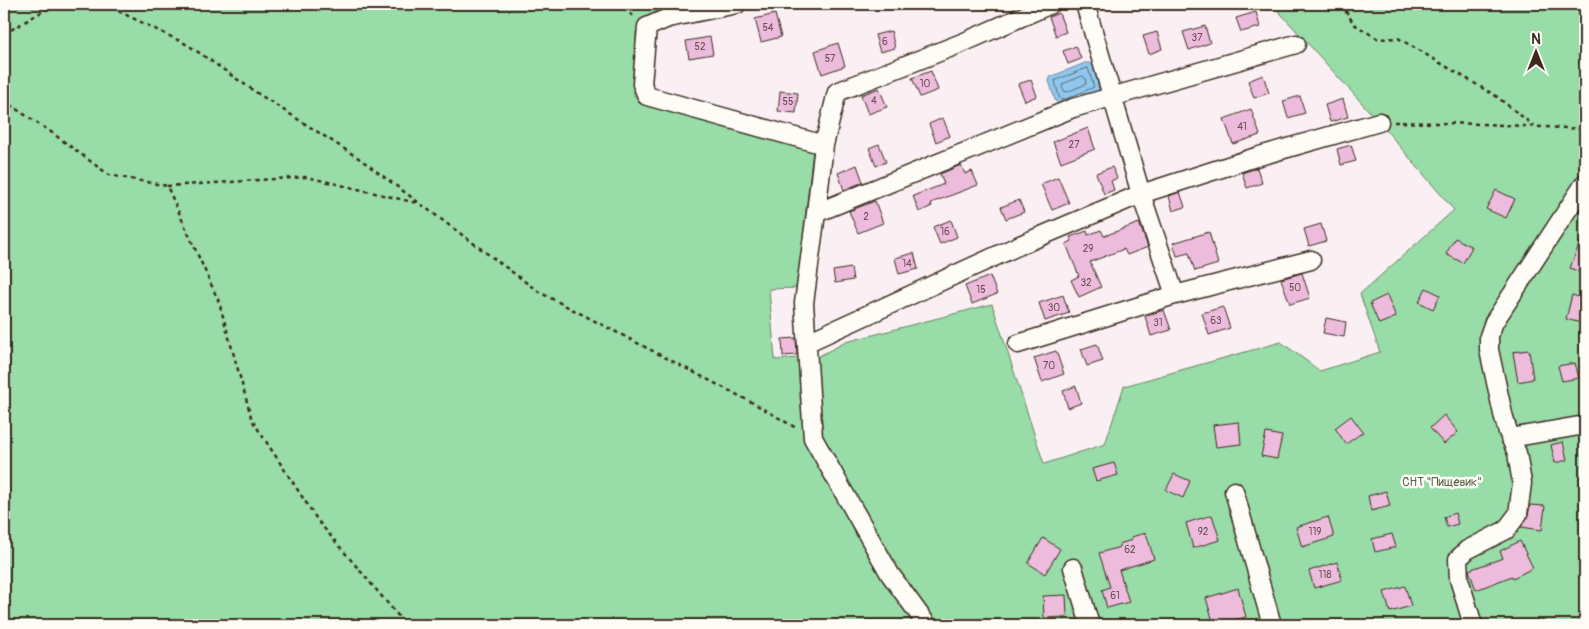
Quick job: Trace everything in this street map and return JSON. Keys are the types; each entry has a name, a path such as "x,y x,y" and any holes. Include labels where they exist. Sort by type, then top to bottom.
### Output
{"street":[{"path":"737,4 668,18 647,27 642,84 647,96 824,144"},
{"path":"927,625 890,574 813,438 804,302 824,144 837,92 962,43 1052,4"},
{"path":"1085,4 1142,194 1175,295"},
{"path":"816,213 1073,108 1296,44"},
{"path":"808,342 1020,245 1142,194 1256,157 1379,122"},
{"path":"1473,625 1459,578 1458,560 1467,550 1506,530 1518,514 1522,483 1517,453 1510,438 1503,414 1489,350 1489,336 1494,322 1585,183"},
{"path":"1018,344 1175,295 1311,260"},
{"path":"1510,438 1585,425"},
{"path":"1234,491 1272,625"},
{"path":"1074,568 1090,625"}],"path":[{"path":"4,34 55,4"},
{"path":"104,4 188,45 257,93 360,159 539,292 753,403 813,438"},
{"path":"617,4 647,27"},
{"path":"1341,4 1354,24 1378,38 1398,38 1496,96 1534,126"},
{"path":"4,99 109,175 167,186 307,177 419,203"},
{"path":"1379,122 1585,129"},
{"path":"167,186 219,302 252,420 318,521 406,625"}],"green space":[{"name":"СНТ \"Пищевик\"","path":"4,4 689,4 646,17 636,32 634,96 813,149 797,288 769,289 775,360 819,356 846,342 992,304 1044,464 1105,444 1124,386 1281,342 1320,371 1380,352 1360,294 1454,210 1379,122 1272,4 1585,4 1585,625 4,625"}],"water":[{"path":"1085,63 1090,63 1094,66 1099,89 1068,104 1059,105 1055,100 1049,81 1050,77"}],"building":[{"path":"1256,12 1260,27 1241,32 1236,18"},
{"path":"1059,13 1066,32 1056,36 1049,17"},
{"path":"775,14 781,37 761,42 755,19"},
{"path":"1205,26 1210,43 1189,50 1183,32"},
{"path":"891,31 895,48 880,52 875,35"},
{"path":"1157,32 1162,49 1149,54 1143,36"},
{"path":"710,37 713,54 689,58 686,41"},
{"path":"838,43 845,66 822,74 815,51"},
{"path":"1076,46 1081,59 1068,64 1063,51"},
{"path":"931,71 938,90 920,97 912,78"},
{"path":"1263,75 1269,93 1254,98 1248,81"},
{"path":"1031,80 1037,96 1025,101 1018,84"},
{"path":"879,88 887,107 868,114 861,95"},
{"path":"780,91 798,93 796,113 778,111"},
{"path":"1300,96 1305,113 1288,118 1283,101"},
{"path":"1343,99 1348,117 1330,122 1325,105"},
{"path":"1251,109 1260,135 1233,144 1224,119"},
{"path":"943,118 950,136 936,142 929,124"},
{"path":"1088,128 1095,149 1061,162 1053,142"},
{"path":"879,144 886,162 876,166 869,148"},
{"path":"1351,145 1356,161 1341,165 1337,149"},
{"path":"857,165 863,182 844,190 838,173"},
{"path":"961,165 965,174 972,171 978,185 931,203 932,206 919,212 913,196 944,184 940,174"},
{"path":"1112,167 1117,178 1111,181 1114,190 1104,194 1096,173"},
{"path":"1257,168 1262,183 1247,188 1242,173"},
{"path":"1058,177 1069,203 1052,210 1041,184"},
{"path":"1496,190 1515,199 1506,218 1486,209"},
{"path":"1180,192 1185,207 1173,211 1169,196"},
{"path":"1019,200 1024,212 1006,219 1001,207"},
{"path":"875,201 883,223 858,233 849,211"},
{"path":"951,220 957,237 940,244 933,227"},
{"path":"1139,223 1148,247 1127,255 1124,249 1090,262 1101,287 1079,297 1071,280 1079,276 1066,244 1072,241 1070,237 1087,231 1088,235 1101,230 1104,236"},
{"path":"1321,224 1326,241 1309,246 1304,229"},
{"path":"1209,232 1218,264 1195,271 1189,253 1177,256 1173,243"},
{"path":"1585,232 1585,274 1570,268"},
{"path":"1455,238 1472,247 1463,263 1446,254"},
{"path":"914,253 918,269 899,274 895,258"},
{"path":"851,268 853,280 835,283 833,271"},
{"path":"1302,273 1310,298 1290,304 1281,279"},
{"path":"990,276 997,294 972,304 965,286"},
{"path":"1426,288 1440,295 1433,309 1419,302"},
{"path":"1063,295 1069,313 1045,321 1039,303"},
{"path":"1387,295 1396,317 1379,324 1370,303"},
{"path":"1572,295 1585,299 1585,324 1566,319"},
{"path":"1223,307 1230,328 1209,335 1202,313"},
{"path":"1164,310 1171,330 1151,336 1145,316"},
{"path":"1326,318 1346,322 1344,337 1323,333"},
{"path":"796,338 797,355 783,356 782,339"},
{"path":"1097,344 1103,361 1087,366 1081,349"},
{"path":"1529,350 1533,379 1518,382 1513,352"},
{"path":"1056,351 1064,374 1042,382 1034,358"},
{"path":"1575,363 1579,378 1562,381 1558,366"},
{"path":"1076,386 1081,403 1068,408 1063,391"},
{"path":"1444,415 1458,432 1444,444 1430,428"},
{"path":"1351,416 1363,432 1346,444 1335,428"},
{"path":"1239,422 1241,444 1216,447 1213,425"},
{"path":"1266,433 1282,436 1277,459 1261,456"},
{"path":"1563,442 1567,460 1555,463 1551,445"},
{"path":"1114,463 1118,475 1096,481 1092,469"},
{"path":"1174,474 1190,481 1183,498 1166,490"},
{"path":"1386,491 1390,506 1371,511 1368,496"},
{"path":"1530,505 1545,506 1542,530 1521,527 1528,516"},
{"path":"1455,513 1458,524 1447,527 1444,517"},
{"path":"1212,515 1220,540 1193,548 1186,523"},
{"path":"1328,517 1334,537 1302,547 1296,527"},
{"path":"1146,533 1154,559 1119,570 1129,602 1107,608 1102,590 1110,587 1099,553 1120,547 1119,544 1132,540 1131,537"},
{"path":"1392,534 1396,547 1375,552 1372,539"},
{"path":"1043,538 1060,549 1045,574 1028,563"},
{"path":"1520,541 1533,568 1513,578 1512,576 1476,590 1469,570 1503,558 1500,551"},
{"path":"1337,562 1342,580 1314,588 1309,571"},
{"path":"1405,586 1411,606 1390,612 1384,592"},
{"path":"1238,588 1246,617 1214,625 1206,598"},
{"path":"1066,595 1067,617 1044,618 1043,596"}]}
